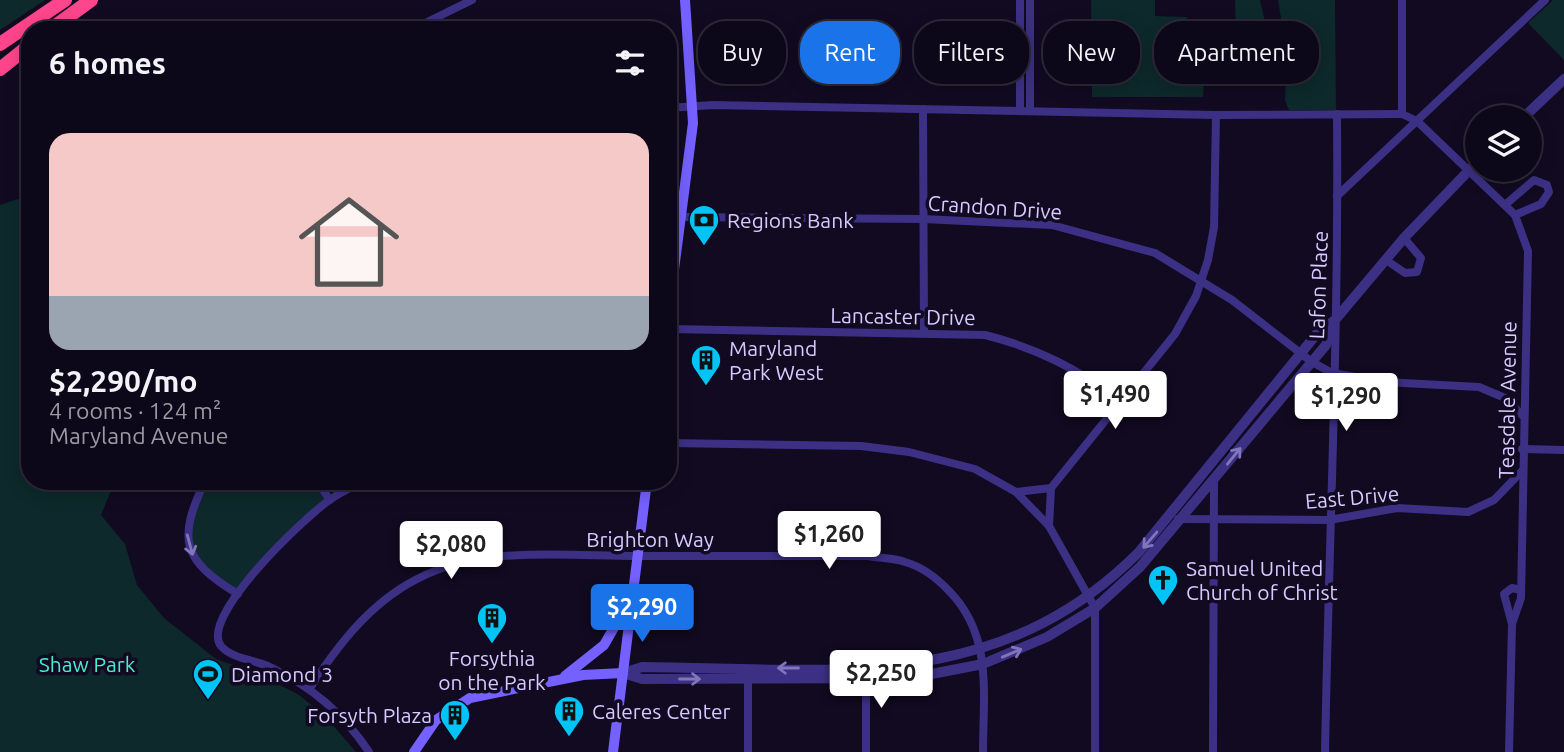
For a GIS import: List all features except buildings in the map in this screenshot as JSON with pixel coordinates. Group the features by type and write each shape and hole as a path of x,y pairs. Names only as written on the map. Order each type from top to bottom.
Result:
{"highway":[{"path":"34,21 65,0"},
{"path":"62,21 90,0"},
{"path":"2,42 21,29"},
{"path":"0,62 21,50"},
{"path":"0,69 21,52"}],"main road":[{"path":"677,247 693,101 685,0"},
{"path":"612,752 646,490"},
{"path":"558,681 595,654 610,638 633,590"},
{"path":"414,752 436,720 458,703 482,695 583,675 623,673"}],"street":[{"path":"429,21 472,0"},
{"path":"1020,0 1025,15 1030,111"},
{"path":"1020,110 1025,15 1030,0"},
{"path":"677,105 693,101 1216,115 1402,114 1402,0"},
{"path":"1338,196 1545,0"},
{"path":"1537,105 1564,79"},
{"path":"923,109 923,332"},
{"name":"Lafon Place","path":"1325,752 1338,196 1337,114"},
{"name":"Teasdale Avenue","path":"1402,114 1417,121 1465,169"},
{"path":"1049,526 1051,488 1175,334 1202,281 1214,228 1216,115"},
{"path":"623,673 642,667 866,668 934,662 981,650 1036,629 1089,596 1124,568 1168,519 1318,331 1335,320 1404,238 1465,173"},
{"path":"1506,204 1534,180 1547,185 1546,198 1515,215"},
{"name":"Teasdale Avenue","path":"1480,182 1515,215 1528,251 1521,590 1519,606 1512,624"},
{"name":"Crandon Drive","path":"681,216 923,219 1052,225 1155,253 1202,281 1311,362 1332,373 1384,382 1479,387 1505,398 1523,416"},
{"path":"1386,260 1405,273 1417,272 1421,258 1404,238"},
{"path":"623,673 642,679 866,680 928,676 984,664 1046,637 1095,608 1140,567 1183,519 1326,345 1335,320"},
{"name":"Lancaster Drive","path":"677,329 985,335 1018,343 1067,364 1120,401"},
{"path":"677,443 861,446 909,452 975,470 1016,492 1049,526 1095,608 1095,752"},
{"path":"1522,449 1564,450"},
{"name":"East Drive","path":"1168,519 1329,520 1397,508 1468,512 1494,500 1523,470"},
{"path":"1213,752 1214,480"},
{"path":"1016,492 1051,488"},
{"path":"201,490 189,519 187,543 199,566 238,594"},
{"path":"323,490 330,500"},
{"path":"347,490 330,500 279,544 238,594 218,627 219,642 234,654 267,665 310,688 334,708 369,752"},
{"name":"Brighton Way","path":"310,688 338,645 369,612 416,579 468,561 526,556 867,556 905,562 936,577 959,601 975,627 984,664 983,752"},
{"name":"Teasdale Avenue","path":"1509,752 1512,624 1504,594 1513,588 1521,590"},
{"path":"748,668 748,752"},
{"path":"866,668 866,752"}],"green space":[{"path":"0,0 45,0 0,30"},
{"path":"1091,0 1155,0 1155,16 1187,17 1187,21 1154,21 1154,84 1204,84 1203,97 1092,97 1092,84 1140,84 1140,21 1091,21"},
{"path":"1235,0 1260,0 1265,21 1236,21"},
{"path":"1278,0 1335,0 1336,110 1289,110 1285,100 1286,84 1319,84 1319,21 1281,21"},
{"path":"1553,0 1564,0 1564,60 1528,23"},
{"name":"Shaw Park","path":"21,198 21,490 111,490 101,515 125,544 137,585 164,618 216,659 259,674 299,695 325,716 356,752 0,752 0,205"},
{"path":"201,490 323,490 330,500 303,521 238,594 194,559 189,519"}],"place":[{"name":"Regions Bank","path":"704,247"},
{"name":"Maryland Park West","path":"706,387"},
{"name":"Samuel United Church of Christ","path":"1163,607"},
{"name":"Forsythia on the Park","path":"492,645"},
{"name":"Diamond 3","path":"208,701"},
{"name":"Caleres Center","path":"569,738"},
{"name":"Forsyth Plaza","path":"455,742"}]}
